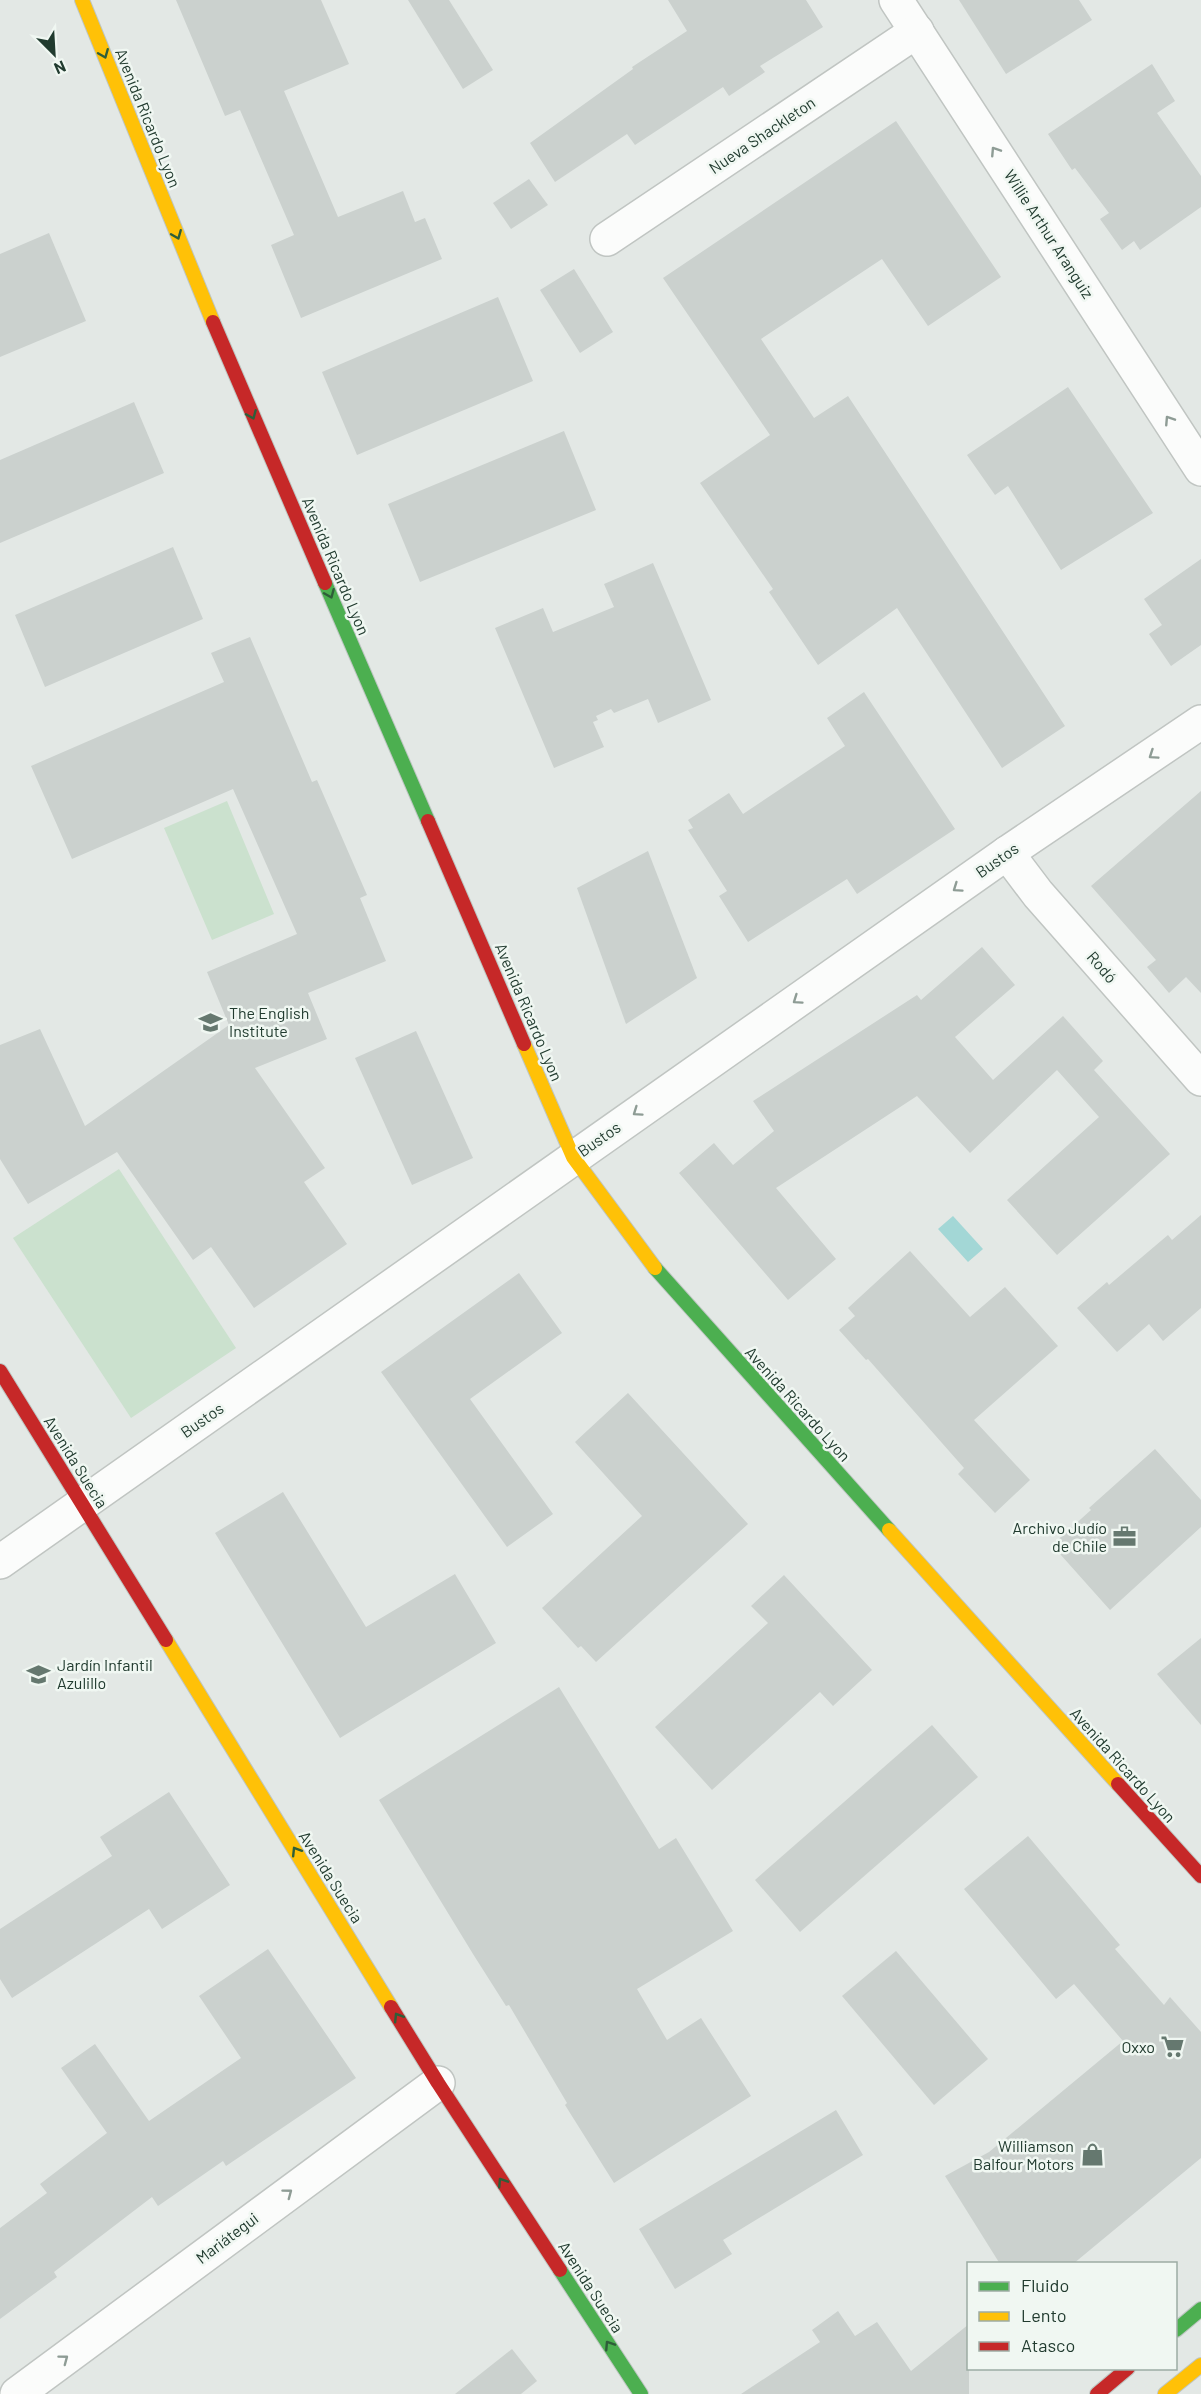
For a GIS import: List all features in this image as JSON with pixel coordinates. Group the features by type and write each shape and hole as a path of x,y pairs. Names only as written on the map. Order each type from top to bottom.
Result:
{"street":[{"name":"Avenida Ricardo Lyon","path":"82,0 216,332 573,1157 663,1279 1201,1876"},
{"name":"Willie Arthur Aranguiz","path":"896,0 1201,469"},
{"name":"Nueva Shackleton","path":"607,239 917,31"},
{"name":"Bustos","path":"0,1562 1007,853 1201,722"},
{"name":"Rodó","path":"1007,853 1038,894 1201,1079"},
{"name":"Avenida Suecia","path":"0,1371 438,2083 641,2394"},
{"name":"Mariátegui","path":"17,2394 438,2083"},
{"path":"1177,2329 1201,2309"},
{"path":"1165,2394 1201,2365"},
{"path":"1097,2394 1126,2370"}],"green space":[{"path":"227,801 274,914 212,940 164,828"},
{"path":"119,1169 236,1348 131,1418 13,1238"}],"water":[{"path":"953,1216 983,1249 968,1262 938,1229"}],"building":[{"path":"176,0 321,0 349,64 284,91 338,217 403,191 415,222 425,218 442,259 301,318 271,245 294,235 240,110 225,116"},
{"path":"408,0 449,0 493,70 463,89"},
{"path":"668,0 806,0 823,27 760,66 765,72 729,96 723,87 635,145 627,134 555,182 530,143 633,69 632,67 687,31"},
{"path":"959,0 1079,0 1092,20 1006,74"},
{"path":"1152,64 1175,101 1157,113 1201,176 1201,207 1140,250 1134,241 1122,250 1100,219 1109,213 1075,168 1072,170 1048,134"},
{"path":"896,121 1001,277 928,326 882,259 761,339 814,418 848,396 1065,726 1002,768 897,608 818,665 769,592 773,589 700,483 770,435 663,278"},
{"path":"529,179 548,205 511,229 493,203"},
{"path":"49,233 86,321 0,357 0,254"},
{"path":"574,269 613,332 580,353 540,290"},
{"path":"498,297 533,381 357,455 322,372"},
{"path":"1068,387 1153,513 1061,570 1008,486 995,495 967,455"},
{"path":"134,402 164,473 0,543 0,460"},
{"path":"564,431 596,510 420,582 388,504"},
{"path":"173,547 203,619 45,687 15,615"},
{"path":"1201,559 1201,645 1171,666 1149,634 1162,625 1144,599"},
{"path":"653,563 711,700 658,723 648,699 614,713 611,709 596,716 598,720 593,722 604,747 554,768 495,628 543,608 553,632 614,607 604,584"},
{"path":"250,637 312,782 317,780 367,895 360,898 386,961 308,993 327,1039 255,1068 325,1168 304,1182 347,1244 254,1308 211,1247 193,1260 117,1152 28,1204 0,1159 0,1045 40,1029 85,1126 229,1025 207,972 297,934 233,789 72,859 31,766 224,682 211,653"},
{"path":"864,692 955,829 857,894 847,879 748,942 719,896 727,891 688,830 693,828 688,820 729,793 743,814 845,746 827,718"},
{"path":"1201,791 1201,993 1186,977 1169,993 1147,967 1156,960 1091,886"},
{"path":"648,851 697,978 626,1024 577,888"},
{"path":"982,947 1015,985 955,1037 993,1080 1063,1016 1103,1061 1094,1070 1170,1154 1057,1255 1007,1200 1099,1117 1057,1070 970,1153 917,1096 776,1188 836,1259 788,1300 679,1173 714,1143 733,1165 774,1131 753,1101 917,995 921,1000"},
{"path":"416,1031 473,1158 412,1185 355,1058"},
{"path":"1201,1215 1201,1308 1163,1341 1149,1324 1117,1352 1077,1308 1107,1282 1109,1285 1168,1235 1172,1240"},
{"path":"910,1251 970,1317 1005,1287 1058,1346 974,1420 1030,1480 995,1513 958,1474 964,1468 868,1359 866,1360 839,1330 855,1316 848,1308"},
{"path":"519,1273 562,1333 470,1399 553,1514 507,1547 381,1372"},
{"path":"628,1393 748,1524 596,1662 581,1646 578,1648 542,1608 642,1516 575,1442"},
{"name":"Archivo Judío de Chile","path":"1155,1449 1201,1500 1201,1527 1110,1610 1052,1545 1091,1510 1089,1508"},
{"path":"283,1492 366,1627 455,1574 496,1643 340,1738 215,1533"},
{"path":"784,1575 872,1670 833,1706 820,1692 712,1790 655,1727 768,1623 751,1606"},
{"path":"1201,1638 1201,1725 1157,1674"},
{"path":"559,1687 659,1849 676,1838 733,1931 637,1989 667,2040 701,2018 751,2096 614,2183 565,2105 567,2103 509,2005 506,2006 473,1954 379,1800"},
{"path":"932,1725 978,1777 800,1932 755,1880"},
{"path":"169,1792 230,1885 162,1929 149,1909 12,1998 0,1979 0,1929 112,1856 100,1837"},
{"path":"1028,1836 1120,1945 1115,1949 1164,2005 1170,1997 1201,2032 1201,2158 1075,2262 999,2262 945,2176 989,2152 1123,2041 1074,1984 1056,1999 964,1889"},
{"path":"268,1949 356,2078 226,2166 223,2161 158,2206 152,2197 54,2272 57,2277 0,2319 0,2228 47,2193 40,2184 107,2133 61,2068 95,2044 149,2121 241,2058 199,1996"},
{"path":"896,1951 988,2059 934,2105 842,1996"},
{"path":"836,2110 863,2155 723,2240 732,2254 675,2289 639,2229"},
{"path":"838,2311 855,2336 877,2322 911,2371 967,2326 969,2394 741,2394 820,2342 812,2330"},
{"path":"512,2349 537,2381 521,2394 455,2394"}],"traffic: fast":[{"path":"325,583 428,821"},
{"path":"655,1268 889,1530"},
{"path":"560,2270 641,2394"},
{"path":"1177,2329 1201,2309"}],"traffic: slow":[{"path":"82,0 213,322"},
{"path":"524,1044 573,1157 655,1268"},
{"path":"889,1530 1118,1784"},
{"path":"166,1640 391,2007"},
{"path":"1165,2394 1201,2365"}],"traffic: jam":[{"path":"213,322 325,583"},
{"path":"428,821 524,1044"},
{"path":"0,1371 166,1640"},
{"path":"1118,1784 1201,1876"},
{"path":"391,2007 560,2270"},
{"path":"1097,2394 1126,2370"}],"place":[{"name":"The English Institute","path":"211,1022"},
{"name":"Archivo Judío de Chile","path":"1125,1537"},
{"name":"Jardín Infantil Azulillo","path":"39,1674"},
{"name":"Oxxo","path":"1173,2047"},
{"name":"Williamson Balfour Motors","path":"1092,2155"}]}
